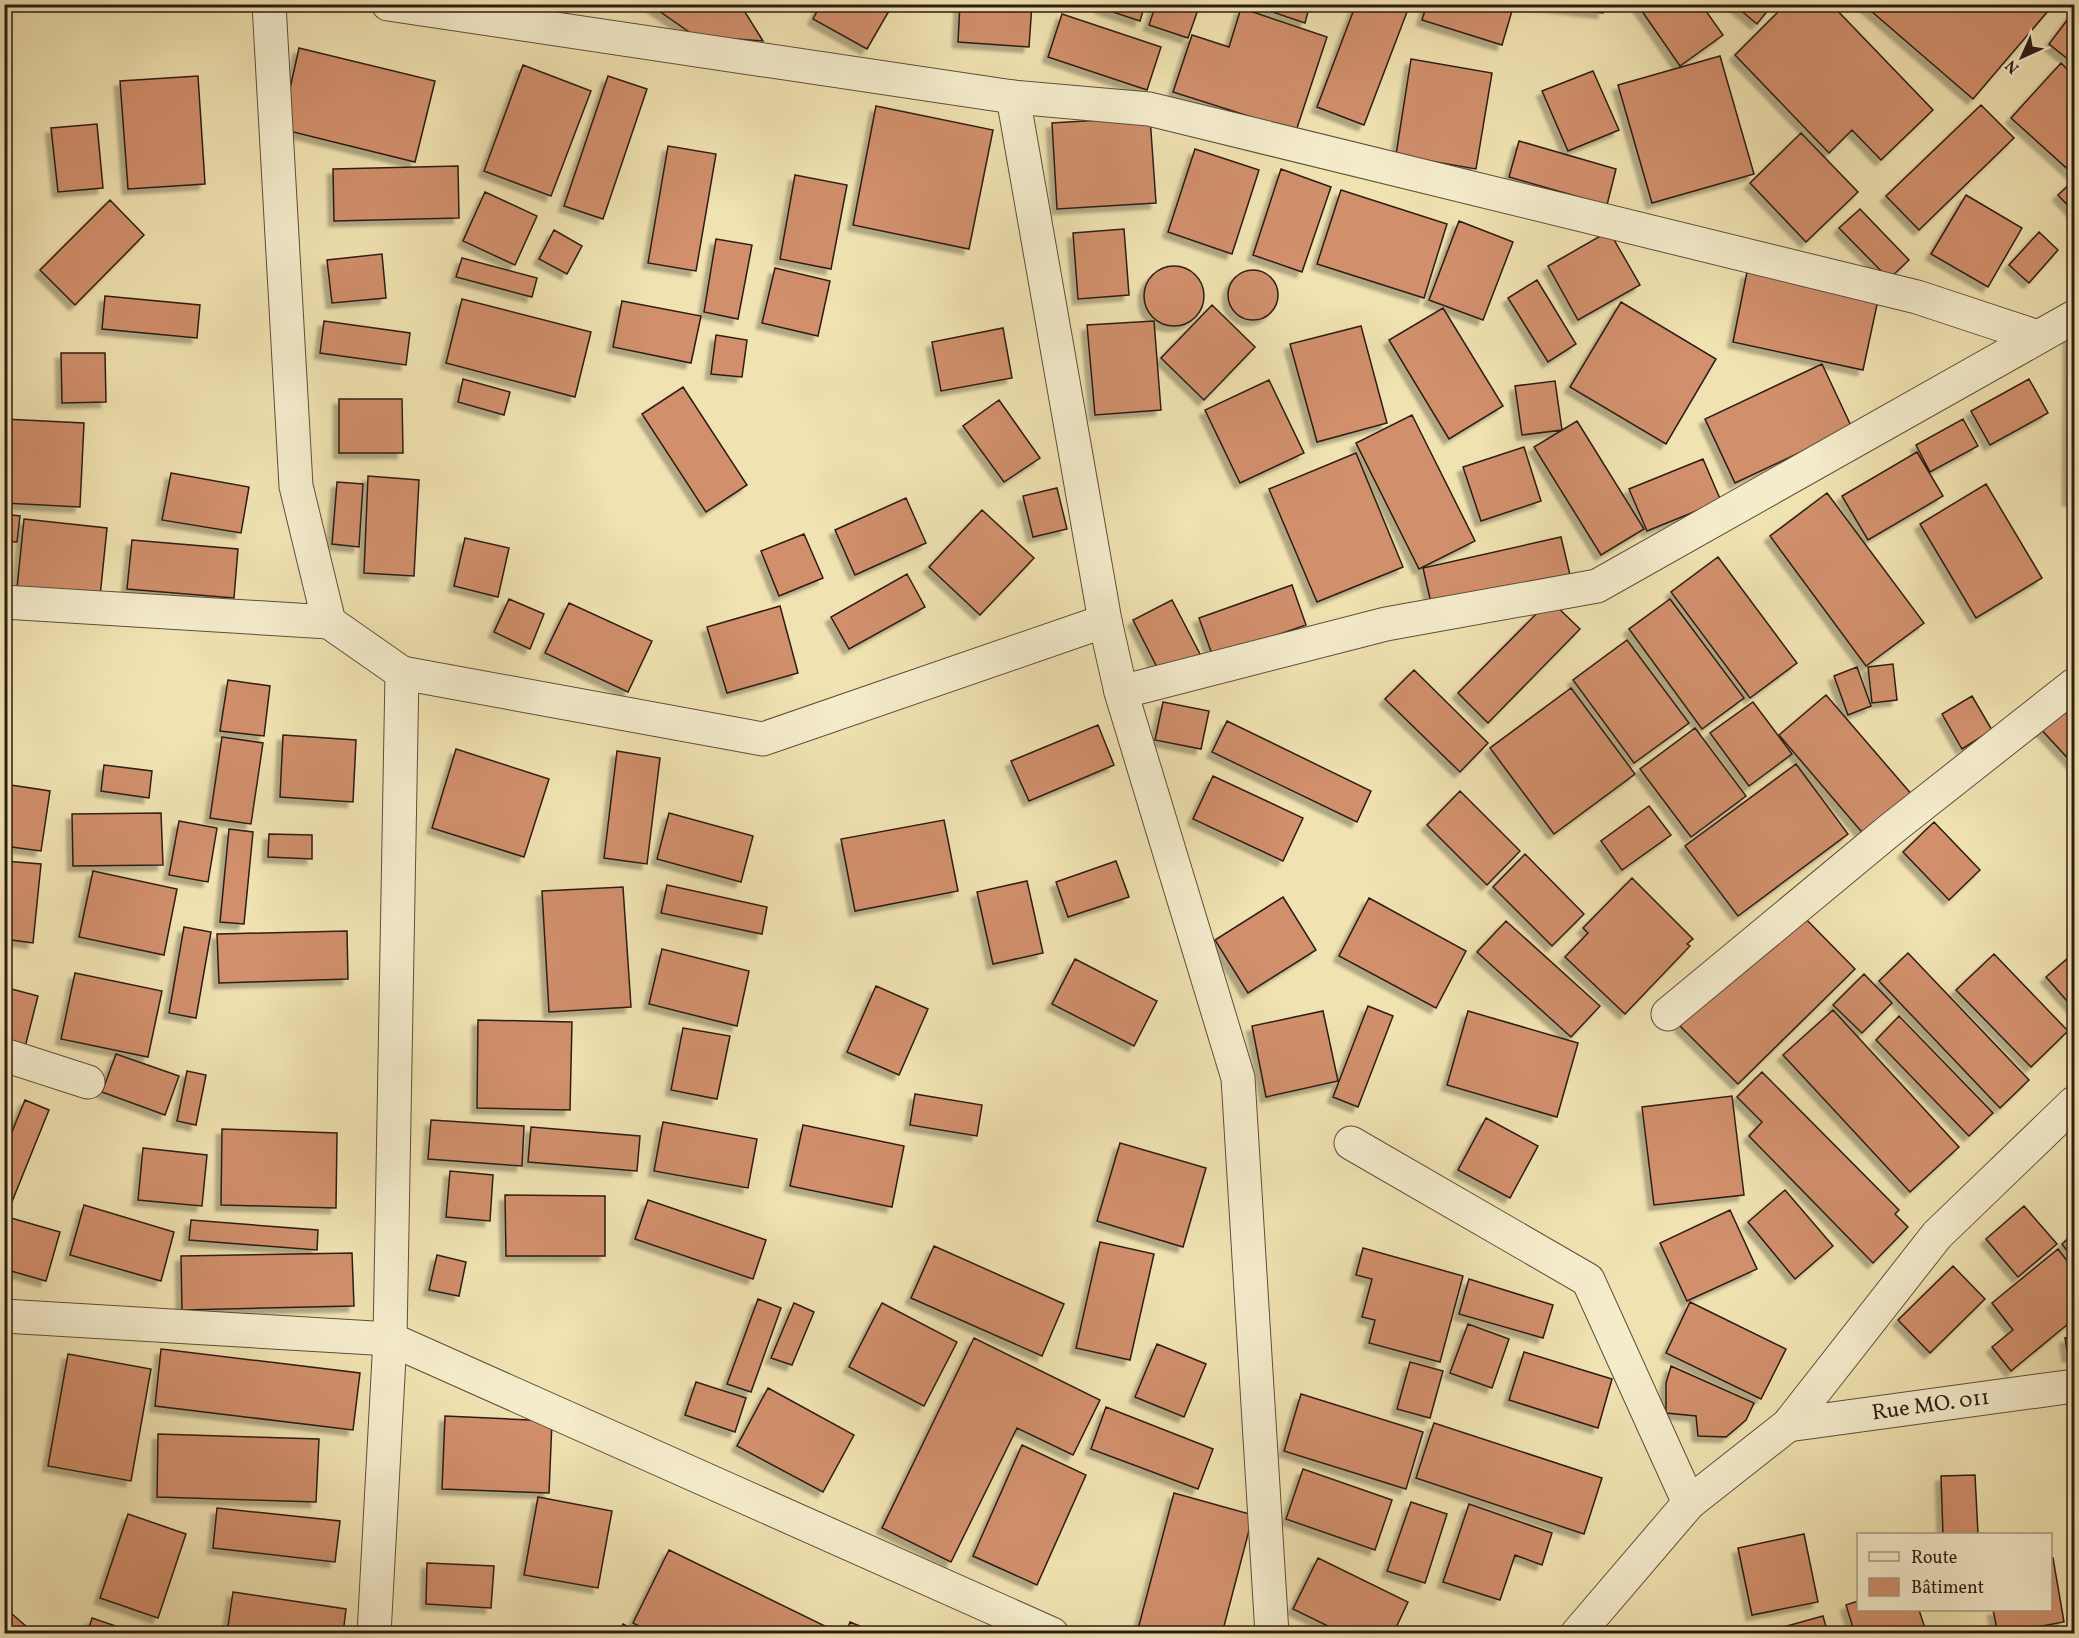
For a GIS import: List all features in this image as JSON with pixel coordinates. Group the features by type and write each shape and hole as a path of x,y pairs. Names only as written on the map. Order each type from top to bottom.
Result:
{"street":[{"path":"269,4 296,486 329,622"},
{"path":"388,4 1013,97 1149,109 1917,297 2038,337"},
{"path":"1013,97 1105,621 1121,692 1238,1078 1272,1634"},
{"path":"1121,692 1386,624 1597,586 2074,316"},
{"path":"4,602 329,622 402,673 763,740 1105,621"},
{"path":"374,1634 390,1339 402,673"},
{"path":"1668,1014 1890,830 2074,685"},
{"path":"4,1055 88,1082"},
{"path":"1576,1634 1689,1503 1788,1425 1937,1235 2074,1103"},
{"path":"1351,1143 1588,1280 1689,1503"},
{"path":"4,1316 390,1339 1052,1634"},
{"name":"Rue MO. 011","path":"1788,1425 2074,1386"}],"building":[{"path":"649,4 740,4 763,41 695,36"},
{"path":"821,4 893,4 867,49 813,19"},
{"path":"960,4 1032,4 1029,47 958,42"},
{"path":"1102,4 1145,4 1140,21 1101,8"},
{"path":"1156,4 1200,4 1188,38 1149,25"},
{"path":"1249,4 1310,4 1305,23"},
{"path":"1356,4 1410,4 1364,125 1317,107"},
{"path":"1427,4 1514,4 1502,45 1422,20"},
{"path":"1531,4 1604,4 1603,13"},
{"path":"1637,4 1701,4 1723,35 1680,66"},
{"path":"1733,4 1773,4 1757,24"},
{"path":"1786,4 1831,4 1933,110 1881,160 1852,130 1829,153 1735,55"},
{"path":"1863,4 2054,4 1973,99"},
{"path":"1241,8 1327,37 1296,131 1173,92 1192,35 1229,47"},
{"path":"2074,11 2074,64 2049,44"},
{"path":"1062,14 1161,47 1147,90 1048,57"},
{"path":"299,48 435,81 415,162 281,129"},
{"path":"1720,56 1754,174 1652,203 1618,85"},
{"path":"1411,59 1492,73 1476,169 1396,155"},
{"path":"2061,63 2074,76 2073,174 2011,118"},
{"path":"523,65 591,91 551,196 484,171"},
{"path":"1593,71 1619,130 1568,151 1542,91"},
{"path":"198,76 205,184 128,189 120,81"},
{"path":"608,76 647,89 603,219 564,206"},
{"path":"1981,105 2014,138 1919,230 1886,196"},
{"path":"876,106 993,130 969,249 853,225"},
{"path":"1150,117 1156,203 1057,209 1052,123"},
{"path":"97,124 103,188 58,192 51,128"},
{"path":"1801,133 1858,192 1806,242 1750,183"},
{"path":"1519,141 1616,169 1607,205 1509,177"},
{"path":"668,146 716,154 696,271 648,263"},
{"path":"1195,149 1259,170 1232,254 1168,232"},
{"path":"458,166 459,218 334,221 333,169"},
{"path":"1281,169 1331,187 1302,272 1253,255"},
{"path":"795,175 847,185 831,269 780,259"},
{"path":"2074,180 2074,212 2058,195"},
{"path":"1341,190 1447,224 1424,298 1317,264"},
{"path":"485,192 537,216 515,265 463,241"},
{"path":"1966,195 2022,228 1988,287 1931,254"},
{"path":"110,200 144,235 75,305 40,270"},
{"path":"1860,209 1909,260 1889,279 1839,228"},
{"path":"1459,221 1513,242 1483,320 1429,300"},
{"path":"1124,229 1129,295 1078,299 1073,233"},
{"path":"554,230 582,246 567,274 539,259"},
{"path":"1609,231 1640,285 1578,320 1548,266"},
{"path":"2039,232 2058,250 2029,283 2009,265"},
{"path":"716,239 752,245 738,319 704,312"},
{"path":"382,254 386,298 332,303 327,260"},
{"path":"462,258 537,278 532,297 456,277"},
{"path":"1174,266 1195,275 1204,296 1195,317 1174,326 1153,317 1144,296 1153,275"},
{"path":"775,268 830,281 818,336 762,323"},
{"path":"1248,270 1258,270 1271,277 1278,290 1278,300 1271,313 1258,320 1248,320 1239,316 1232,309 1228,300 1228,290 1232,281 1239,274"},
{"path":"1747,272 1878,300 1863,370 1733,342"},
{"path":"1537,280 1576,344 1548,362 1508,298"},
{"path":"105,296 200,305 197,338 102,329"},
{"path":"462,299 591,332 575,397 446,363"},
{"path":"622,301 701,316 691,363 613,347"},
{"path":"1621,302 1716,359 1666,444 1570,387"},
{"path":"1212,305 1255,347 1204,400 1161,358"},
{"path":"1443,308 1503,406 1449,439 1389,340"},
{"path":"324,321 410,333 406,365 320,353"},
{"path":"1154,321 1161,410 1095,415 1087,325"},
{"path":"1361,326 1387,423 1317,442 1290,344"},
{"path":"1003,328 1012,378 941,391 932,342"},
{"path":"2069,332 2074,332 2074,501 2068,500"},
{"path":"716,335 747,340 742,377 711,374"},
{"path":"61,353 105,353 106,402 62,403"},
{"path":"1822,364 1852,428 1735,483 1705,419"},
{"path":"463,379 510,392 504,415 458,402"},
{"path":"2029,379 2048,413 1990,445 1971,411"},
{"path":"1269,380 1304,453 1240,483 1205,410"},
{"path":"1555,381 1562,430 1522,435 1515,386"},
{"path":"683,387 747,485 706,512 642,414"},
{"path":"339,399 402,399 403,453 339,453"},
{"path":"999,400 1040,458 1004,482 963,426"},
{"path":"1412,415 1475,541 1419,569 1356,443"},
{"path":"4,419 84,423 80,507 4,503"},
{"path":"1963,419 1978,446 1930,472 1916,445"},
{"path":"1577,421 1644,529 1601,555 1534,447"},
{"path":"1524,447 1541,501 1481,521 1463,467"},
{"path":"1917,452 1943,496 1868,540 1842,496"},
{"path":"1356,453 1403,567 1317,602 1269,489"},
{"path":"1703,459 1721,501 1647,531 1629,489"},
{"path":"171,473 249,487 241,533 162,520"},
{"path":"368,476 419,480 414,576 364,573"},
{"path":"337,482 363,484 359,547 332,544"},
{"path":"1986,484 2042,578 1976,618 1920,524"},
{"path":"1057,488 1067,529 1033,537 1023,496"},
{"path":"1827,493 1924,623 1866,666 1770,536"},
{"path":"906,498 926,543 855,575 835,530"},
{"path":"982,510 1034,558 980,615 929,567"},
{"path":"4,514 20,516 17,542 4,541"},
{"path":"24,519 107,528 100,597 17,588"},
{"path":"804,534 823,578 779,596 761,551"},
{"path":"1561,537 1570,575 1432,607 1423,568"},
{"path":"465,538 509,548 498,597 454,586"},
{"path":"132,540 238,549 234,598 127,589"},
{"path":"1718,557 1797,663 1750,698 1671,592"},
{"path":"907,574 925,607 849,649 831,617"},
{"path":"1292,585 1306,625 1213,657 1199,618"},
{"path":"509,599 544,614 530,649 494,632"},
{"path":"1670,599 1744,698 1702,729 1629,629"},
{"path":"1172,600 1200,654 1161,675 1133,620"},
{"path":"1550,600 1580,629 1488,723 1458,693"},
{"path":"569,603 652,641 628,692 545,653"},
{"path":"780,606 798,673 727,693 707,627"},
{"path":"1627,640 1689,723 1634,763 1573,680"},
{"path":"1893,664 1897,700 1872,703 1868,667"},
{"path":"1857,667 1871,706 1848,715 1834,676"},
{"path":"1414,670 1488,743 1460,772 1385,699"},
{"path":"228,680 270,686 264,736 220,731"},
{"path":"1571,688 1635,774 1554,834 1490,748"},
{"path":"1826,695 1913,796 1866,837 1779,735"},
{"path":"1972,696 1992,730 1962,749 1942,714"},
{"path":"2074,696 2074,765 2037,725"},
{"path":"1163,702 1209,711 1201,749 1155,740"},
{"path":"1753,702 1792,754 1749,786 1710,733"},
{"path":"1227,721 1371,791 1357,822 1212,752"},
{"path":"1098,725 1114,765 1029,801 1011,761"},
{"path":"1695,728 1746,796 1691,837 1640,769"},
{"path":"283,735 356,740 353,802 280,797"},
{"path":"222,737 263,743 251,824 210,818"},
{"path":"456,749 549,779 524,857 432,828"},
{"path":"617,751 660,758 647,864 604,858"},
{"path":"1796,764 1848,834 1738,916 1685,846"},
{"path":"104,765 152,771 149,798 101,791"},
{"path":"1213,776 1303,818 1283,861 1193,819"},
{"path":"4,784 50,791 41,851 4,846"},
{"path":"1460,791 1520,851 1487,885 1427,825"},
{"path":"1649,806 1671,835 1622,870 1601,841"},
{"path":"161,813 163,865 73,866 72,814"},
{"path":"669,813 753,836 741,882 657,859"},
{"path":"944,820 958,891 855,911 841,839"},
{"path":"179,821 217,828 208,882 169,875"},
{"path":"1934,822 1980,870 1949,900 1903,852"},
{"path":"229,829 253,832 244,924 220,922"},
{"path":"269,834 312,835 312,859 268,857"},
{"path":"1525,854 1584,914 1552,946 1493,887"},
{"path":"4,861 41,864 33,943 4,939"},
{"path":"1116,861 1129,897 1068,917 1056,882"},
{"path":"93,871 177,889 164,955 79,937"},
{"path":"1632,878 1693,939 1687,944 1690,946 1625,1014 1565,957 1588,933 1583,928"},
{"path":"1027,881 1043,953 993,964 977,892"},
{"path":"667,885 767,907 762,934 661,913"},
{"path":"623,887 631,1007 549,1012 542,891"},
{"path":"1283,897 1316,950 1248,993 1215,940"},
{"path":"1369,898 1466,951 1436,1008 1339,956"},
{"path":"1797,910 1855,969 1738,1084 1680,1026"},
{"path":"1506,921 1600,1006 1571,1037 1477,952"},
{"path":"184,927 211,932 196,1018 169,1013"},
{"path":"347,931 348,979 219,983 217,934"},
{"path":"662,949 749,971 737,1026 649,1004"},
{"path":"1908,953 2029,1080 2000,1108 1879,981"},
{"path":"2074,953 2074,1009 2046,977"},
{"path":"1994,954 2068,1031 2031,1067 1956,990"},
{"path":"1075,959 1157,1001 1134,1046 1052,1004"},
{"path":"75,973 162,991 148,1057 61,1039"},
{"path":"1864,974 1892,1003 1862,1033 1833,1005"},
{"path":"876,986 928,1009 899,1075 847,1052"},
{"path":"4,987 38,996 24,1051 4,1046"},
{"path":"1368,1006 1393,1016 1358,1107 1333,1097"},
{"path":"1833,1010 1959,1147 1910,1192 1783,1055"},
{"path":"1323,1011 1338,1081 1266,1097 1252,1026"},
{"path":"1468,1011 1578,1043 1557,1117 1447,1085"},
{"path":"1899,1016 1993,1113 1969,1136 1876,1040"},
{"path":"478,1020 572,1022 570,1110 477,1108"},
{"path":"683,1028 730,1036 717,1099 671,1090"},
{"path":"116,1054 179,1076 165,1115 102,1092"},
{"path":"187,1071 206,1075 196,1125 177,1121"},
{"path":"1762,1072 1899,1210 1895,1214 1908,1227 1873,1263 1749,1136 1762,1122 1737,1097"},
{"path":"915,1094 982,1105 977,1136 910,1125"},
{"path":"1732,1096 1744,1195 1654,1205 1642,1107"},
{"path":"25,1100 49,1110 11,1204 4,1202 4,1151"},
{"path":"1486,1118 1538,1146 1510,1198 1458,1170"},
{"path":"431,1120 524,1126 522,1166 428,1159"},
{"path":"663,1122 757,1139 748,1188 654,1171"},
{"path":"803,1125 904,1146 892,1207 790,1186"},
{"path":"531,1127 640,1136 637,1171 528,1162"},
{"path":"222,1129 337,1133 336,1208 221,1205"},
{"path":"1120,1143 1206,1168 1183,1247 1097,1221"},
{"path":"143,1148 207,1155 202,1206 138,1200"},
{"path":"450,1171 493,1175 490,1221 446,1217"},
{"path":"1785,1190 1833,1246 1795,1279 1748,1222"},
{"path":"505,1195 605,1196 605,1256 506,1256"},
{"path":"648,1200 766,1240 753,1279 635,1239"},
{"path":"84,1205 174,1232 161,1281 70,1255"},
{"path":"2024,1206 2057,1244 2018,1277 1986,1239"},
{"path":"1730,1210 1757,1269 1687,1301 1660,1243"},
{"path":"4,1216 60,1232 46,1281 4,1269"},
{"path":"191,1220 318,1230 317,1250 189,1240"},
{"path":"2074,1233 2074,1260 2062,1244"},
{"path":"1100,1242 1154,1254 1130,1360 1076,1348"},
{"path":"934,1246 1064,1304 1042,1356 911,1298"},
{"path":"1363,1248 1463,1276 1440,1362 1369,1343 1375,1320 1362,1317 1372,1279 1356,1275"},
{"path":"2058,1249 2074,1270 2074,1319 2011,1371 1992,1347 2013,1330 1992,1303"},
{"path":"352,1253 354,1306 182,1310 181,1256"},
{"path":"437,1255 466,1262 459,1296 429,1290"},
{"path":"1953,1266 1985,1299 1930,1353 1898,1320"},
{"path":"1469,1279 1553,1305 1543,1338 1459,1314"},
{"path":"758,1299 781,1308 751,1392 727,1384"},
{"path":"1690,1302 1786,1349 1761,1399 1666,1353"},
{"path":"794,1303 814,1312 792,1365 771,1358"},
{"path":"882,1303 957,1342 924,1406 849,1367"},
{"path":"1468,1324 1509,1339 1492,1388 1450,1373"},
{"path":"2074,1337 2074,1356 2068,1357 2065,1338"},
{"path":"974,1338 1100,1400 1073,1455 1017,1428 951,1562 882,1528"},
{"path":"1157,1344 1206,1364 1184,1417 1135,1397"},
{"path":"161,1349 360,1373 353,1430 155,1406"},
{"path":"1524,1352 1612,1379 1598,1428 1509,1400"},
{"path":"68,1354 151,1369 131,1481 48,1466"},
{"path":"1410,1362 1443,1371 1430,1418 1397,1409"},
{"path":"1671,1366 1754,1403 1746,1420 1726,1437 1698,1436 1696,1416 1666,1413 1666,1383"},
{"path":"696,1382 746,1398 735,1432 685,1415"},
{"path":"768,1388 854,1435 823,1492 737,1446"},
{"path":"1301,1394 1423,1432 1406,1489 1284,1451"},
{"path":"1106,1407 1213,1449 1198,1489 1091,1449"},
{"path":"445,1416 552,1421 549,1493 442,1489"},
{"path":"1434,1423 1602,1478 1584,1534 1416,1478"},
{"path":"158,1434 319,1439 316,1502 157,1497"},
{"path":"1022,1445 1086,1475 1037,1585 973,1556"},
{"path":"1303,1469 1392,1500 1375,1550 1286,1519"},
{"path":"1975,1475 1978,1533 1943,1533 1941,1476"},
{"path":"1174,1493 1253,1515 1222,1634 1156,1634 1138,1629"},
{"path":"538,1497 612,1511 598,1588 524,1575"},
{"path":"1411,1502 1447,1514 1425,1583 1387,1571"},
{"path":"1469,1504 1552,1533 1542,1565 1515,1555 1500,1600 1443,1582"},
{"path":"217,1508 340,1521 335,1562 213,1548"},
{"path":"128,1514 186,1534 158,1618 100,1598"},
{"path":"1804,1534 1818,1602 1752,1615 1738,1548"},
{"path":"669,1550 825,1626 821,1634 654,1634 633,1623"},
{"path":"1318,1558 1408,1602 1393,1634 1344,1634 1293,1609"},
{"path":"2053,1558 2064,1622 1998,1634 1993,1611 2052,1611"},
{"path":"427,1563 494,1566 491,1608 426,1604"},
{"path":"233,1592 346,1609 343,1634 227,1633"},
{"path":"1857,1601 1857,1611 1919,1611 1927,1634 1855,1634 1846,1605"},
{"path":"4,1607 27,1627 21,1634 4,1634"},
{"path":"1823,1616 1828,1634 1758,1634"},
{"path":"92,1618 139,1634 87,1634"},
{"path":"850,1622 879,1634 846,1634"},
{"path":"623,1624 640,1634 618,1634"}]}
